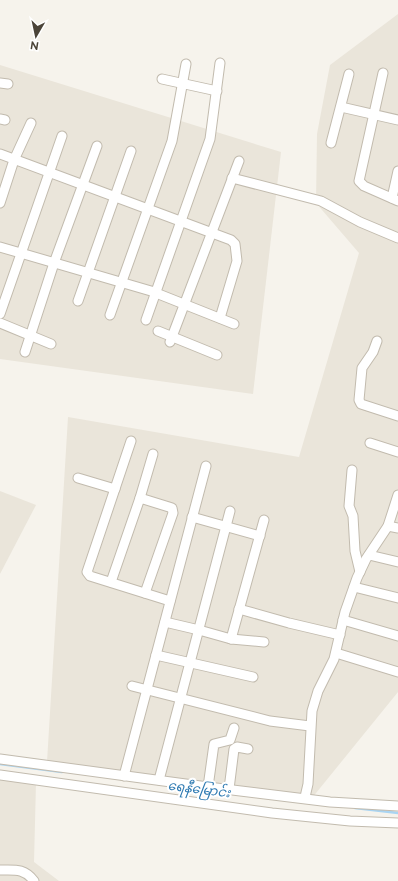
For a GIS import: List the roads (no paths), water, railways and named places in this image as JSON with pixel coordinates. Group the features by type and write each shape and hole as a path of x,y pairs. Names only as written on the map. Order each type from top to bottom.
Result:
{"street":[{"path":"146,320 210,139 220,63"},
{"path":"110,315 172,141 186,64"},
{"path":"383,73 360,181 364,186 395,199 398,170"},
{"path":"331,144 349,74"},
{"path":"162,79 217,91"},
{"path":"341,107 398,120"},
{"path":"0,203 2,191 14,160 31,123"},
{"path":"0,314 62,136"},
{"path":"25,352 54,263 97,146"},
{"path":"78,301 131,151"},
{"path":"0,154 82,186 231,240 236,244 237,261 220,318"},
{"path":"171,339 239,161"},
{"path":"232,178 321,201 360,222 398,238"},
{"path":"0,247 155,293 234,324"},
{"path":"0,323 51,344"},
{"path":"158,331 171,339 217,355"},
{"path":"376,341 373,352 362,368 358,400 361,404 398,416"},
{"path":"131,441 86,572 90,576 170,601"},
{"path":"370,443 398,452"},
{"path":"112,582 153,454"},
{"path":"124,776 206,466"},
{"path":"352,470 349,506 354,516 355,551 360,572"},
{"path":"78,478 115,488"},
{"path":"304,798 309,772 310,726 312,711 318,691 336,653 343,620 360,572 388,526 398,495"},
{"path":"140,498 169,507 173,510 145,593"},
{"path":"159,780 230,511"},
{"path":"192,517 260,536"},
{"path":"231,640 264,520"},
{"path":"388,526 398,528"},
{"path":"369,555 398,562"},
{"path":"354,587 398,598"},
{"path":"239,609 289,624 340,635"},
{"path":"343,620 398,636"},
{"path":"165,622 199,630 231,640 264,642"},
{"path":"336,653 398,672"},
{"path":"156,655 190,664 253,677"},
{"path":"132,686 182,697 270,720 310,726"},
{"path":"208,787 214,744 230,740 234,728"},
{"path":"229,789 234,749 237,747 248,749"},
{"path":"0,759 208,787 346,803 398,806"},
{"path":"0,775 272,813 350,821 398,823"},
{"path":"0,870 20,870 26,872 34,881"}],"waterway":[{"name":"ရေနီမြောင်း","path":"0,764 62,772"},
{"name":"ရေနီမြောင်း","path":"355,808 398,813"}]}
